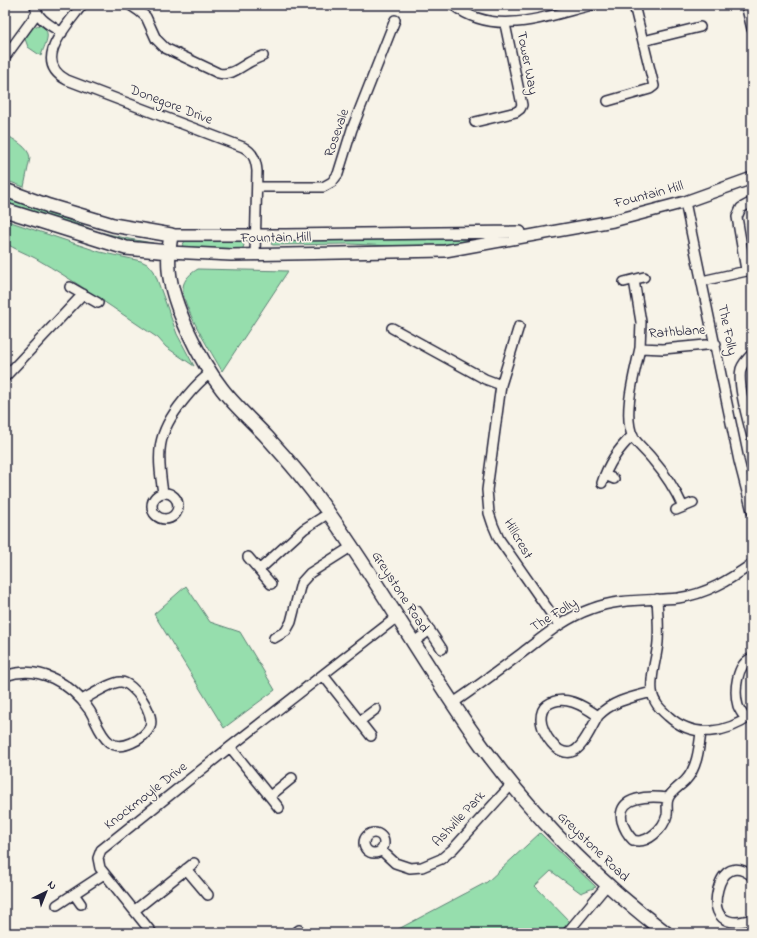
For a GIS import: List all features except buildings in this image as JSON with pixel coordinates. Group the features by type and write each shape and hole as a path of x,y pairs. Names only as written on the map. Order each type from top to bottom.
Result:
{"main road":[{"name":"Fountain Hill","path":"5,190 49,206 113,225 170,235"},
{"name":"Fountain Hill","path":"5,210 126,248 169,252"},
{"name":"Greystone Road","path":"170,235 169,270 174,295 189,334 221,388 288,460 329,513 453,703 482,745 512,784 560,840 607,885 666,933"}],"street":[{"name":"Donegore Drive","path":"82,5 54,46 51,58 53,67 60,76 67,80 245,148 252,154 257,171 255,255"},
{"path":"130,5 146,18 156,39 165,48 218,73 225,74 234,72 247,63 263,56"},
{"path":"452,5 474,17 505,24 533,20 587,6"},
{"path":"608,101 653,87 654,82 634,5"},
{"path":"746,5 752,29"},
{"path":"5,57 36,9 46,22 62,33"},
{"name":"Rosevale","path":"257,187 323,186 330,184 334,180 339,171 352,129 395,20"},
{"name":"Tower Way","path":"475,122 516,112 522,105 505,24"},
{"path":"643,41 700,27"},
{"name":"Fountain Hill","path":"169,252 255,255 445,251 613,221 686,202 752,178"},
{"name":"The Folly","path":"686,202 739,462 752,511"},
{"path":"702,281 749,270 737,217 741,208 752,202"},
{"name":"Fountain Hill","path":"170,235 552,232"},
{"name":"Rathblane","path":"644,277 629,281 640,322 640,348 629,418 633,435 673,485 680,508 693,503"},
{"path":"70,287 98,303"},
{"path":"5,377 83,294"},
{"name":"Hillcrest","path":"520,326 501,385 487,490 489,513 499,539 559,625"},
{"path":"392,328 485,380 501,385"},
{"name":"Rathblane","path":"640,348 663,349 716,344"},
{"path":"752,354 743,366 740,377 752,437"},
{"path":"163,493 159,456 164,432 172,415 186,397 205,377 211,373"},
{"path":"614,479 604,479 609,466 619,449 633,435"},
{"path":"259,570 304,529 329,513"},
{"path":"274,638 286,631 301,583 310,573 351,547"},
{"path":"248,557 271,584"},
{"name":"The Folly","path":"453,703 485,681 559,625 579,614 603,604 679,598 706,591 726,582 752,564"},
{"path":"657,599 658,643 651,679 652,692 658,706 670,718 682,726 701,732 731,727 749,717 738,705 737,689 742,667 746,661 752,658"},
{"path":"417,611 442,649"},
{"name":"Knockmoyle Drive","path":"152,933 135,910 104,874 98,862 98,857 101,850 397,617"},
{"path":"414,642 430,630"},
{"path":"5,676 20,672 33,672 46,675 59,681 82,700 106,739 115,746 128,744 140,736 149,728 151,724 147,707 135,691 124,683 117,682 82,700"},
{"path":"324,675 371,736"},
{"path":"598,716 576,703 559,700 544,708 541,720 546,735 555,746 563,752 574,752 598,716 610,706 652,692"},
{"path":"360,722 376,709"},
{"path":"668,798 636,799 629,801 624,806 621,814 629,836 633,840 638,841 646,839 659,829 666,816 668,798 686,780 692,771 698,754 701,732"},
{"path":"230,747 279,808"},
{"path":"270,796 292,778"},
{"name":"Ashville Park","path":"381,850 396,862 410,868 422,867 441,859 453,850 512,784"},
{"path":"135,910 194,863"},
{"path":"186,869 208,895"},
{"path":"752,876 740,869 727,872 721,880 716,903 718,914 726,920 738,922 752,919"},
{"path":"57,904 104,874"},
{"path":"567,933 607,885"},
{"path":"74,894 81,904"}],"green space":[{"path":"40,25 44,28 47,35 46,43 41,56 28,47 25,39 33,27"},
{"path":"5,134 24,147 29,154 30,158 24,187 5,180"},
{"path":"5,195 96,231 153,243 155,245 130,243 42,217 5,203"},
{"path":"5,220 100,252 141,261 149,265 154,271 177,334 194,366 166,347 158,338 82,287 51,267 5,243"},
{"path":"490,238 466,243 412,247 350,244 271,244 273,241"},
{"path":"185,241 240,241 244,245 241,250 183,248 182,246"},
{"path":"198,269 288,271 222,371 192,317 183,295 183,287 186,279 190,274"},
{"path":"186,586 210,622 240,632 275,690 224,728 154,614"},
{"path":"540,833 596,887 581,893 551,871 535,886 571,923 562,933 391,933 487,882"}]}
